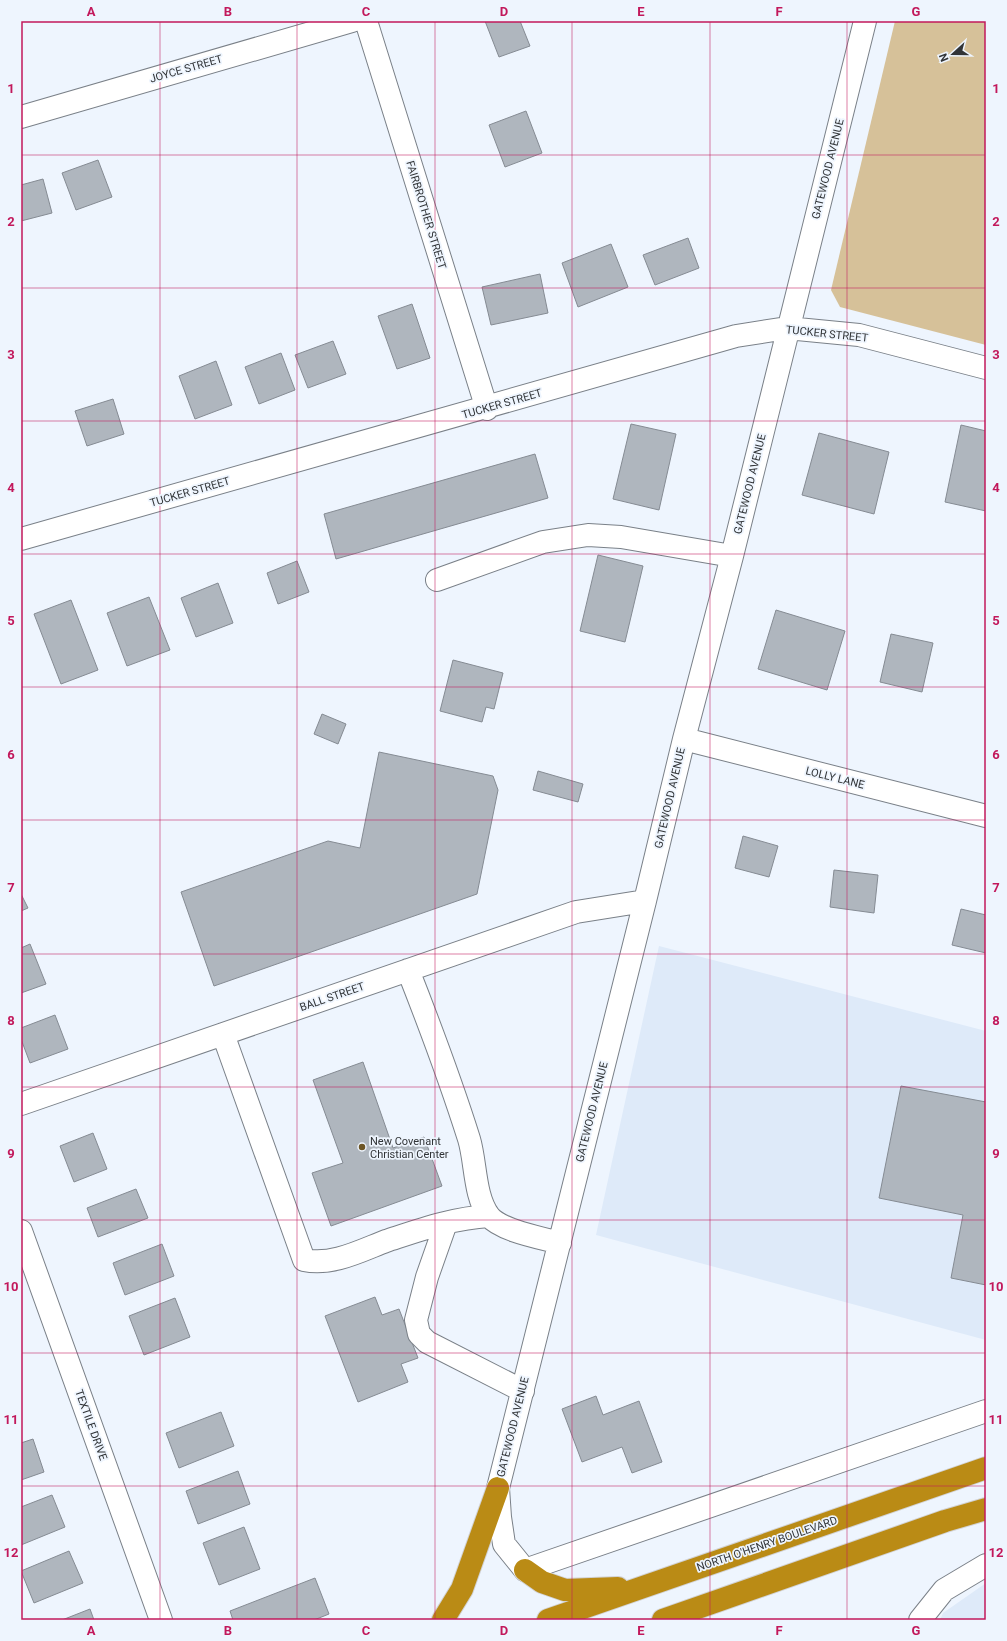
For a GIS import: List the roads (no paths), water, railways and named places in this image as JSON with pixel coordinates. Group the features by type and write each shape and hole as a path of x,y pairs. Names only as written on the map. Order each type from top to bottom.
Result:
{"highway":[{"name":"NORTH O'HENRY BOULEVARD","path":"548,1620 986,1468"},
{"path":"443,1620 462,1589 498,1488"},
{"path":"663,1620 945,1521 986,1509"},
{"path":"525,1570 542,1582 565,1590 639,1588"}],"street":[{"name":"JOYCE STREET","path":"21,116 352,21"},
{"name":"FAIRBROTHER STREET","path":"366,21 487,409"},
{"name":"GATEWOOD AVENUE","path":"525,1570 504,1544 498,1488 645,902 684,739 732,556 787,328 865,21"},
{"name":"TUCKER STREET","path":"21,540 487,409 736,336 787,328 859,335 986,368"},
{"path":"437,580 543,542 588,535 621,537 732,556"},
{"name":"LOLLY LANE","path":"684,739 986,816"},
{"name":"BALL STREET","path":"21,1104 576,912 645,902"},
{"path":"408,970 435,1040 470,1141 478,1190 489,1216 499,1223 518,1231 560,1242"},
{"path":"223,1034 304,1260 315,1262 339,1258 446,1222 467,1217 489,1216"},
{"path":"446,1222 427,1277 416,1320 419,1334 427,1342 523,1391"},
{"name":"TEXTILE DRIVE","path":"21,1231 161,1620"},
{"path":"525,1570 986,1411"},
{"path":"920,1620 944,1590 986,1565"}],"place":[{"name":"New Covenant Christian Center","path":"362,1147"}]}
